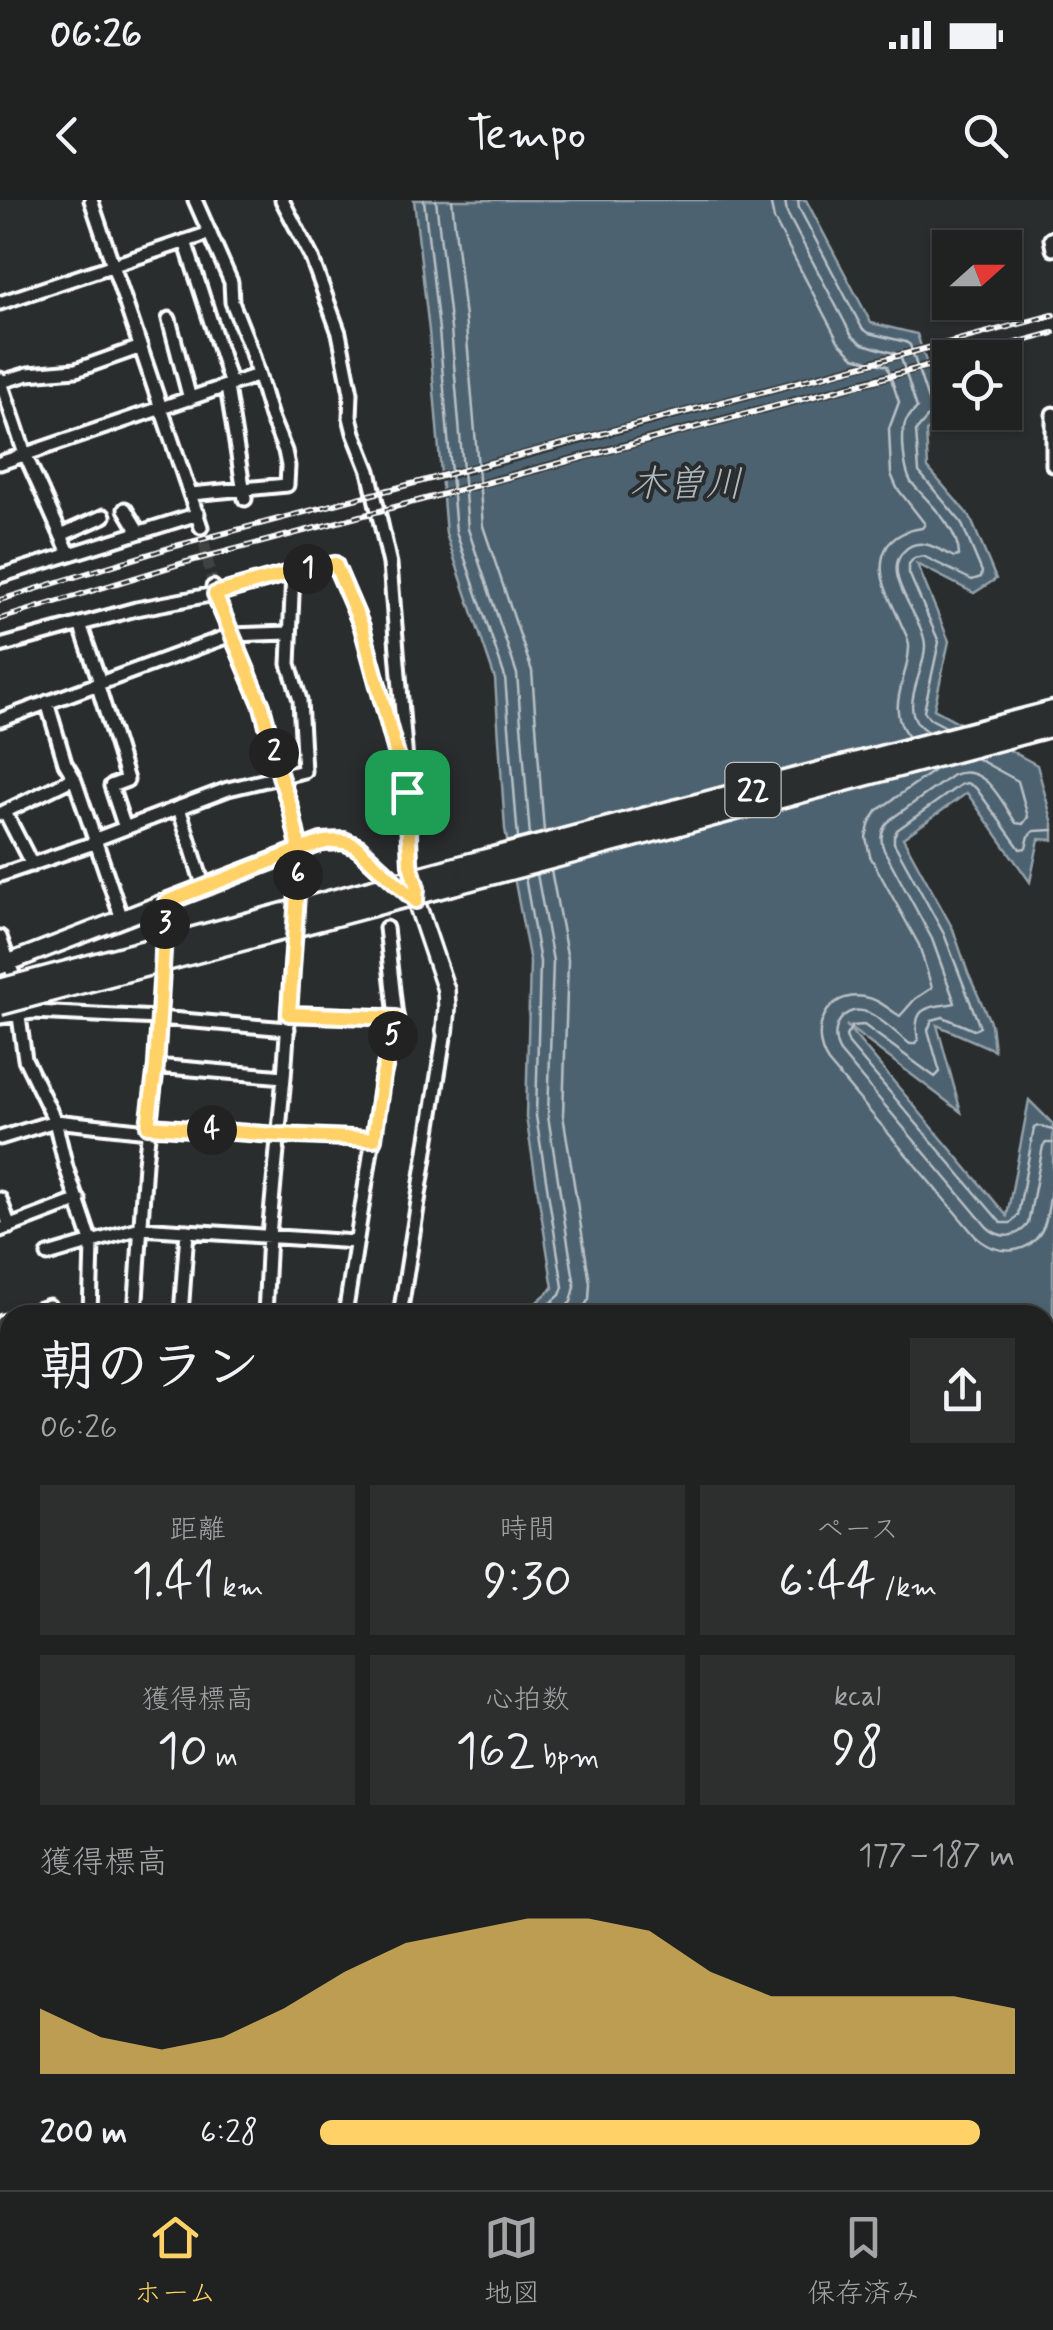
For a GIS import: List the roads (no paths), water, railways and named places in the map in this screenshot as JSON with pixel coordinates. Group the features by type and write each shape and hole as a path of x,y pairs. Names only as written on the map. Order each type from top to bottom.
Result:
{"highway":[{"name":"22","path":"0,988 1053,711"},
{"name":"22","path":"9,1009 1053,726"}],"main road":[{"path":"5,964 300,850 332,840 344,841 354,845 416,901 446,990 445,1031"}],"street":[{"path":"0,576 139,532 199,521 91,200"},
{"path":"191,494 244,494 287,486 288,466 232,302 231,282 196,200"},
{"path":"282,200 311,256 339,332 348,367 350,418 378,503 390,564 410,864 417,888 416,901"},
{"path":"0,303 210,233"},
{"path":"1053,238 1053,249"},
{"path":"185,241 229,386 244,494"},
{"path":"170,320 190,399"},
{"path":"69,553 26,454 0,381 76,370 141,347"},
{"path":"0,462 258,375"},
{"path":"1053,414 1053,465"},
{"path":"124,509 139,532"},
{"path":"61,535 104,516"},
{"path":"0,646 335,564 362,627 407,792"},
{"path":"0,875 228,789 304,772 300,700 289,664 293,572"},
{"path":"214,591 262,706 300,850 266,1305"},
{"path":"80,624 127,780 111,786 125,828"},
{"path":"0,720 231,635 290,632"},
{"path":"47,702 122,919"},
{"path":"32,865 3,813 74,778"},
{"path":"179,808 204,888"},
{"path":"136,1305 166,902"},
{"path":"347,1305 382,1080 396,1018 386,928"},
{"path":"0,937 9,1009 25,1059 55,1121 92,1244 90,1305"},
{"path":"0,1018 9,1009"},
{"path":"9,1009 288,1028"},
{"path":"289,1014 396,1018"},
{"path":"402,1305 445,1031"},
{"path":"156,1066 284,1077"},
{"path":"0,1138 55,1121 374,1139"},
{"path":"0,1199 5,1228 78,1200"},
{"path":"48,1255 140,1228 356,1242"},
{"path":"182,1305 187,1231"}],"water":[{"name":"木曽川","path":"414,200 806,200 871,323 917,334 932,380 932,428 926,432 928,468 970,517 996,579 974,593 917,564 949,641 934,709 1037,765 1053,824 1053,840 1039,839 1030,882 967,793 903,838 953,929 991,1024 994,1050 937,1025 961,1112 846,1025 1007,1216 1029,1100 1053,1124 1053,1305 533,1305 553,1288 526,1117 530,962 505,829 495,679 446,534"}],"tunnel":[{"path":"201,527 213,587"}],"railway":[{"path":"0,600 172,547 1053,315"},
{"path":"1022,341 1053,333"},
{"path":"0,619 183,563 932,365"}]}
